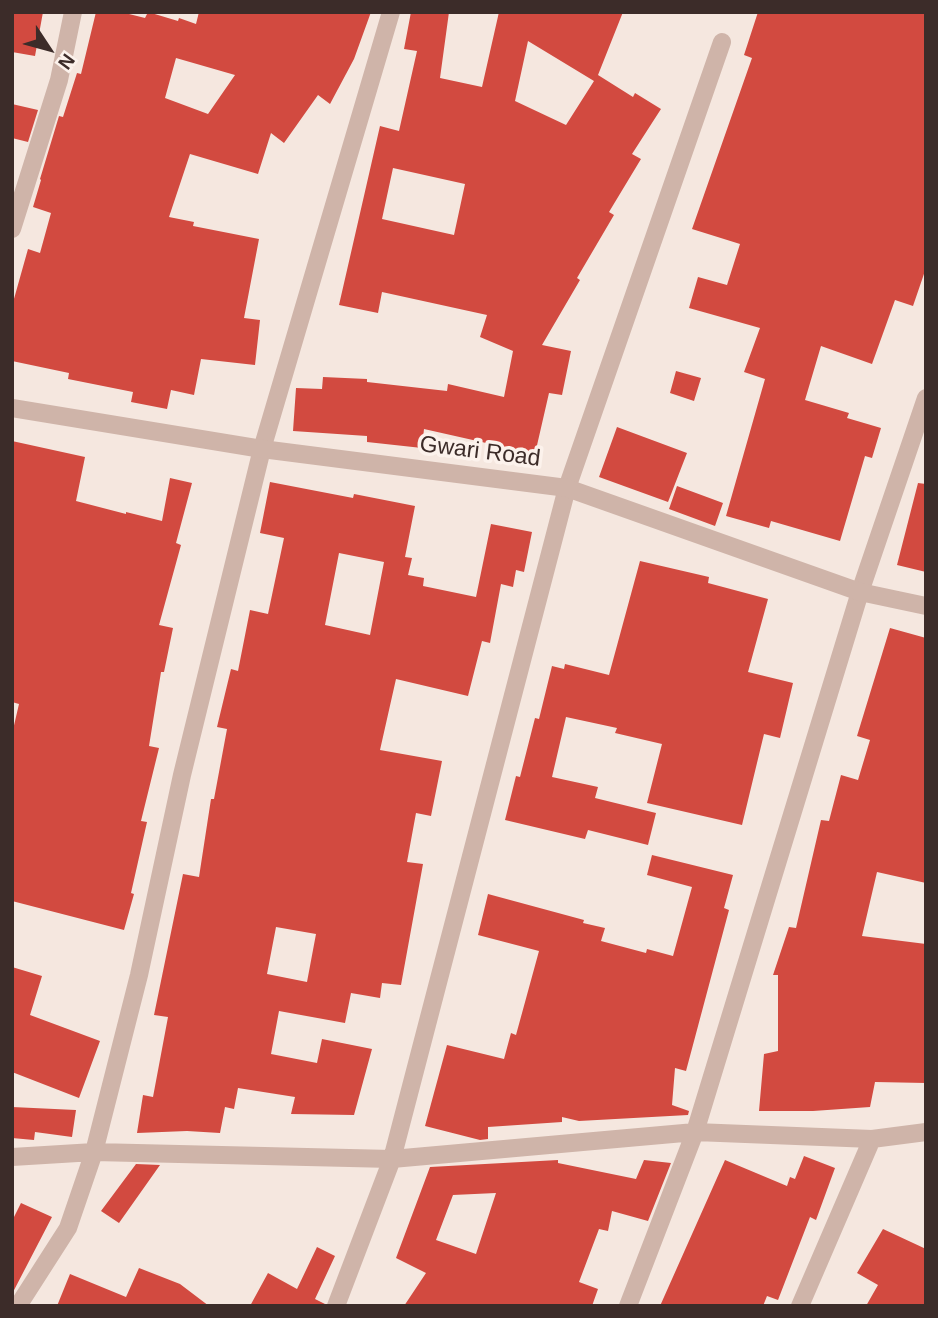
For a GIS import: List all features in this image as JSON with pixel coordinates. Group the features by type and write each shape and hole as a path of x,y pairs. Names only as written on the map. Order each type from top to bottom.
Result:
{"street":[{"path":"12,229 59,80 73,12"},
{"path":"18,1306 68,1228 94,1152 139,975 182,775 262,449 391,12"},
{"path":"337,1306 392,1159 567,488 722,42"},
{"path":"628,1306 695,1132 860,592 926,398"},
{"name":"Gwari Road","path":"12,408 262,449 567,488 860,592 926,606"},
{"path":"12,1157 94,1152 392,1159 695,1132 872,1139 926,1132"},
{"path":"800,1306 872,1139"}],"building":[{"path":"12,12 43,12 35,56 12,52"},
{"path":"96,12 121,12 145,18 148,12 196,24 199,12 371,12 354,59 330,104 318,95 284,143 271,133 258,174 190,154 169,217 194,222 193,226 259,239 244,318 260,320 255,365 201,359 194,395 171,390 167,409 131,402 133,392 68,379 69,373 12,361 12,306 28,249 40,253 51,213 33,207 59,116 63,117 77,73 81,74","holes":["176,58 235,75 208,114 165,98"]},
{"path":"411,12 449,12 440,78 482,87 499,12 623,12 598,75 633,97 635,93 661,109 632,154 641,159 609,212 614,215 542,345 571,351 562,395 549,393 535,454 424,429 422,448 367,442 367,436 293,431 296,388 322,389 323,377 367,379 367,382 447,391 448,384 504,397 513,351 480,337 487,315 382,292 378,313 339,305 380,126 399,131 417,51 404,49","holes":["528,41 594,81 566,125 515,101","393,168 465,184 454,235 382,219"]},
{"path":"758,12 926,12 926,268 913,306 895,300 872,364 821,346 805,400 849,413 847,418 881,428 872,458 865,456 840,541 771,521 769,528 726,516 765,379 744,372 760,328 689,308 698,277 727,285 740,244 692,229 752,58 744,55"},
{"path":"12,104 38,110 28,142 12,138"},
{"path":"676,371 701,378 694,401 670,393"},
{"path":"617,427 687,453 668,502 599,477"},
{"path":"12,441 85,457 76,501 126,514 162,521 170,478 192,483 176,543 181,545 159,625 173,628 164,672 161,672 149,746 159,748 141,821 147,822 131,893 134,894 124,930 12,901 12,734 19,704 12,702"},
{"path":"270,482 353,498 354,494 415,506 405,557 412,558 408,575 424,578 423,586 476,597 491,524 532,532 524,572 516,570 513,587 501,584 490,643 482,641 468,696 396,679 380,750 442,761 431,816 416,813 407,862 423,864 401,985 382,983 380,998 351,993 345,1023 279,1011 271,1054 317,1063 322,1039 372,1049 354,1115 291,1114 295,1097 238,1088 234,1109 225,1107 220,1133 137,1133 143,1095 153,1097 168,1017 154,1015 183,874 199,877 211,799 214,799 227,729 217,727 231,669 238,671 250,610 268,614 284,538 260,533","holes":["339,553 384,562 370,635 325,625","276,927 316,934 307,982 267,974"]},
{"path":"918,483 926,484 926,572 897,565"},
{"path":"677,486 723,503 715,526 669,509"},
{"path":"640,561 709,577 708,583 768,599 748,672 793,683 780,738 764,734 742,825 647,803 662,744 615,733 617,728 566,717 552,777 598,787 595,798 656,813 648,845 588,830 585,839 505,820 516,776 520,777 535,718 539,719 552,666 564,669 565,664 609,675"},
{"path":"890,628 926,638 926,883 877,872 862,936 926,944 926,1083 875,1082 870,1107 759,1111 764,1054 778,1051 778,975 773,975 789,927 796,928 821,820 829,821 841,775 858,780 870,740 857,736"},
{"path":"652,855 733,875 724,908 729,910 686,1071 675,1068 672,1105 689,1111 688,1115 579,1121 562,1117 562,1122 488,1127 488,1139 480,1140 425,1126 447,1045 504,1059 511,1033 516,1035 539,951 478,935 488,894 605,928 601,941 646,953 647,949 673,956 692,887 647,875"},
{"path":"12,967 42,976 30,1015 100,1041 79,1098 12,1072"},
{"path":"12,1107 76,1110 72,1137 35,1132 34,1140 12,1138"},
{"path":"804,1156 835,1168 816,1220 810,1217 778,1300 767,1296 763,1306 660,1306 725,1160 787,1186 790,1177 795,1179"},
{"path":"558,1160 558,1163 636,1179 644,1160 671,1163 648,1221 612,1211 608,1231 599,1229 579,1282 598,1289 592,1306 404,1306 426,1273 396,1258 430,1167","holes":["496,1193 476,1254 436,1240 453,1195"]},
{"path":"136,1164 160,1165 119,1223 101,1211"},
{"path":"21,1203 52,1217 12,1294 12,1221"},
{"path":"883,1229 926,1249 926,1306 866,1306 878,1285 857,1273"},
{"path":"317,1247 335,1256 315,1299 325,1306 250,1306 268,1273 297,1289"},
{"path":"139,1268 180,1284 209,1306 57,1306 70,1274 126,1297"}]}
